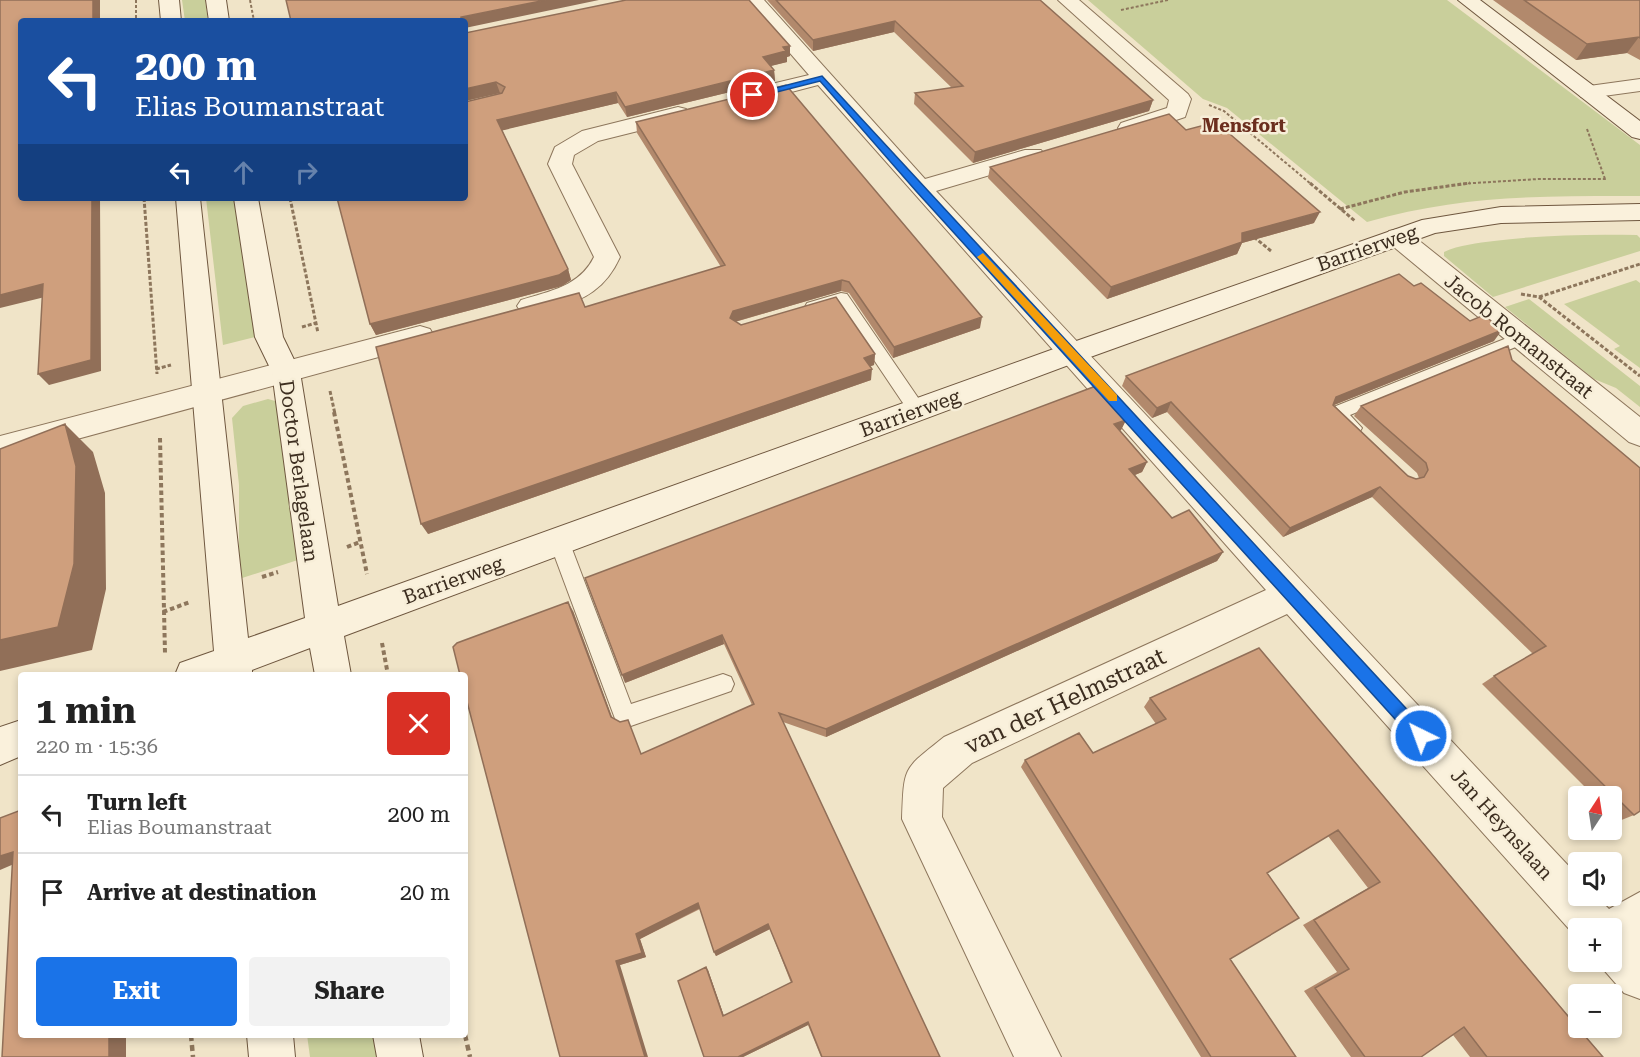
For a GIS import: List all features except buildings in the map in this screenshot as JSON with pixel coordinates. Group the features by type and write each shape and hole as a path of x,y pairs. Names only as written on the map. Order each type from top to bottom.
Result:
{"street":[{"path":"168,0 171,18"},
{"path":"216,0 219,18"},
{"name":"Jan Heynslaan","path":"754,0 920,188 1588,918"},
{"path":"1068,0 1180,99 1177,112 1113,132"},
{"path":"1468,0 1640,132"},
{"path":"505,313 572,295 601,273 607,257 560,164 563,152 591,136 822,78"},
{"path":"1589,92 1640,85"},
{"path":"920,188 1056,149"},
{"path":"188,201 233,668"},
{"name":"Doctor Berlagelaan","path":"246,201 269,337 286,372 312,561 332,672"},
{"name":"Barrierweg","path":"210,672 233,668 324,626 1296,272 1431,226 1501,215 1636,212"},
{"name":"Jacob Romanstraat","path":"1398,237 1640,434"},
{"path":"0,448 438,332"},
{"name":"van der Helmstraat","path":"1038,1057 922,819 923,779 958,750 1292,596"},
{"path":"0,746 18,739"},
{"path":"1622,926 1640,914"},
{"path":"1622,957 1640,977"},
{"path":"270,1038 272,1057"},
{"path":"396,1038 399,1057"}],"lane":[{"path":"797,312 841,298 917,410"},
{"path":"1369,442 1337,413 1522,338"},
{"path":"559,541 626,717 723,684"}],"path":[{"path":"136,0 136,18"},
{"path":"250,0 253,18"},
{"path":"1088,17 1168,0"},
{"path":"1180,99 1198,102 1224,111 1340,209 1400,192 1455,183 1518,179 1606,179"},
{"path":"1594,127 1587,128 1606,179 1636,212"},
{"path":"291,201 374,609"},
{"path":"1251,235 1296,272"},
{"path":"1640,264 1539,297 1640,376"},
{"path":"191,1038 193,1057"},
{"path":"466,1038 470,1057"}],"green space":[{"path":"182,0 205,0 208,18 185,18"},
{"path":"1088,0 1447,0 1640,145 1640,196 1536,197 1469,202 1402,213 1367,222 1227,108 1203,99"},
{"path":"206,201 234,201 255,337 223,345"},
{"path":"1565,235 1637,235 1640,238 1640,251 1493,297 1444,256 1444,252 1462,246 1512,239"},
{"path":"1636,280 1640,283 1640,368 1614,349 1620,346 1564,304"},
{"path":"1529,299 1640,386 1640,407 1616,388 1594,379 1505,307"},
{"path":"268,399 275,401 281,408 304,558 239,579 239,485 232,418 243,406"},
{"path":"307,1038 383,1038 386,1057 310,1057"}],"slow traffic":[{"path":"983,257 1113,398"}],"district":[{"name":"Mensfort","path":"1244,125"}],"route":[{"path":"753,95 822,78 1421,736"}]}
